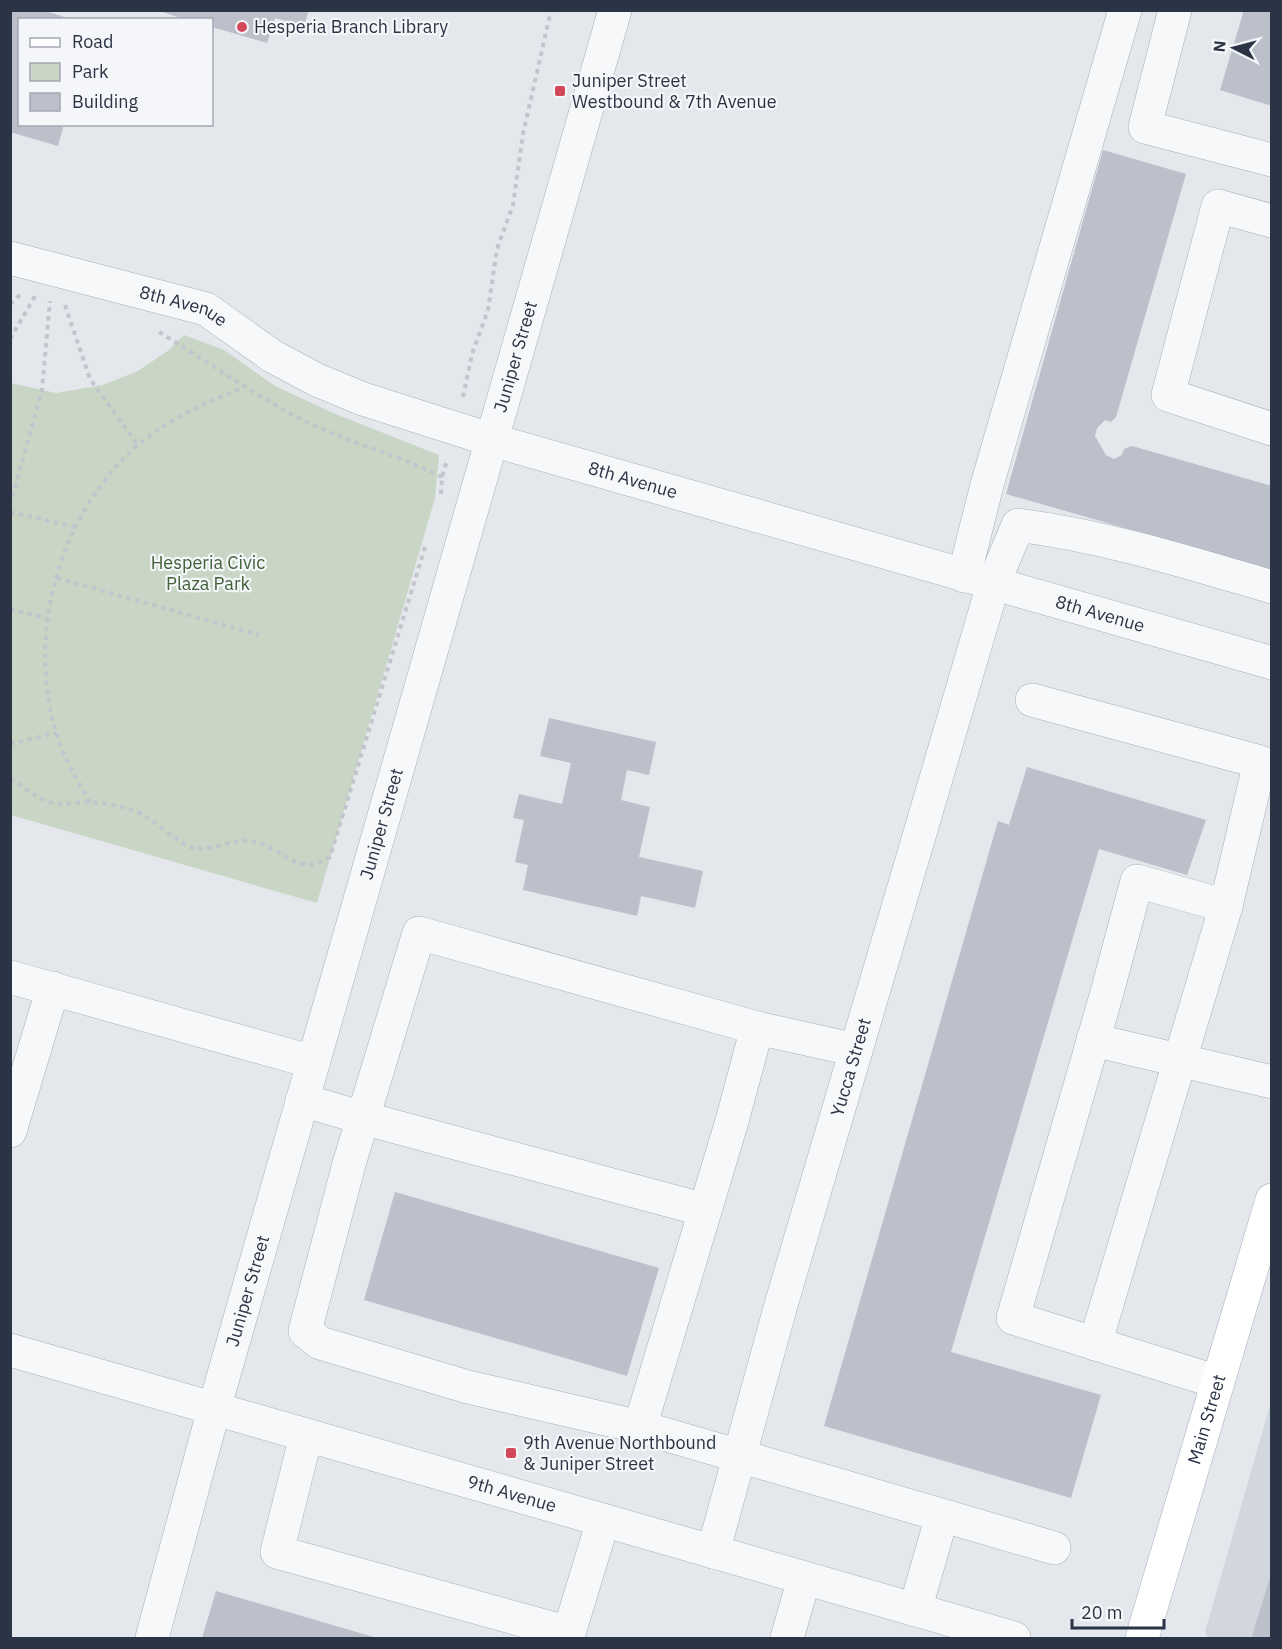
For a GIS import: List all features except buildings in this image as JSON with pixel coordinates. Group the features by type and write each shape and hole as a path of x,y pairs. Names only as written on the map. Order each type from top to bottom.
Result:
{"main road":[{"name":"Main Street","path":"1142,1638 1272,1200"}],"street":[{"name":"Juniper Street","path":"152,1638 214,1409 615,10"},
{"path":"978,581 987,485 1125,10"},
{"path":"1175,10 1145,127 1272,160"},
{"path":"1272,221 1218,206 1168,395 1272,429"},
{"name":"8th Avenue","path":"10,258 52,267 206,309 272,356 317,380 363,399 456,429 978,581 1272,663"},
{"path":"978,581 1018,525 1057,530 1120,543 1272,587"},
{"name":"Yucca Street","path":"713,1552 781,1305 856,1050 978,581"},
{"path":"1032,700 1260,762 1226,906 1095,1344"},
{"path":"1218,1382 1013,1318 1137,881 1226,906"},
{"path":"856,1050 757,1028 419,933 349,1164 305,1332 320,1343 468,1387 640,1427 1054,1548"},
{"path":"10,976 313,1062"},
{"path":"10,1131 53,988"},
{"path":"640,1427 757,1028"},
{"path":"1093,1040 1272,1082"},
{"path":"302,1100 705,1210"},
{"name":"9th Avenue","path":"10,1350 1014,1638"},
{"path":"306,1436 277,1552 569,1633 603,1521"},
{"path":"915,1610 942,1516"},
{"path":"787,1638 804,1579"}],"path":[{"path":"440,496 442,477 456,429 472,354 488,310 497,249 513,205 523,134 551,10"},
{"path":"10,339 52,267"},
{"path":"52,267 90,379 138,445"},
{"path":"10,505 42,390 52,267"},
{"path":"159,332 243,387 308,423 347,441 418,465 442,477"},
{"path":"90,802 77,780 56,733 46,666 47,618 57,578 76,527 111,474 138,445 184,413 243,387"},
{"path":"10,512 76,527"},
{"path":"10,778 53,803 113,804 136,812 192,848 252,841 299,864 310,866 320,864 330,857 427,541"},
{"path":"57,578 259,634"},
{"path":"10,609 47,618"},
{"path":"10,744 56,733"}],"shaded area":[{"path":"1271,1402 1271,1638 1208,1638 1205,1632"}],"green space":[{"name":"Hesperia Civic Plaza Park","path":"184,335 224,350 275,386 333,413 439,455 435,498 317,903 11,815 11,383 56,393 103,385 138,371 169,350"}],"place":[{"name":"Hesperia Branch Library","path":"242,27"},
{"name":"Juniper Street Westbound & 7th Avenue","path":"560,91"},
{"name":"9th Avenue Northbound & Juniper Street","path":"511,1453"}]}
